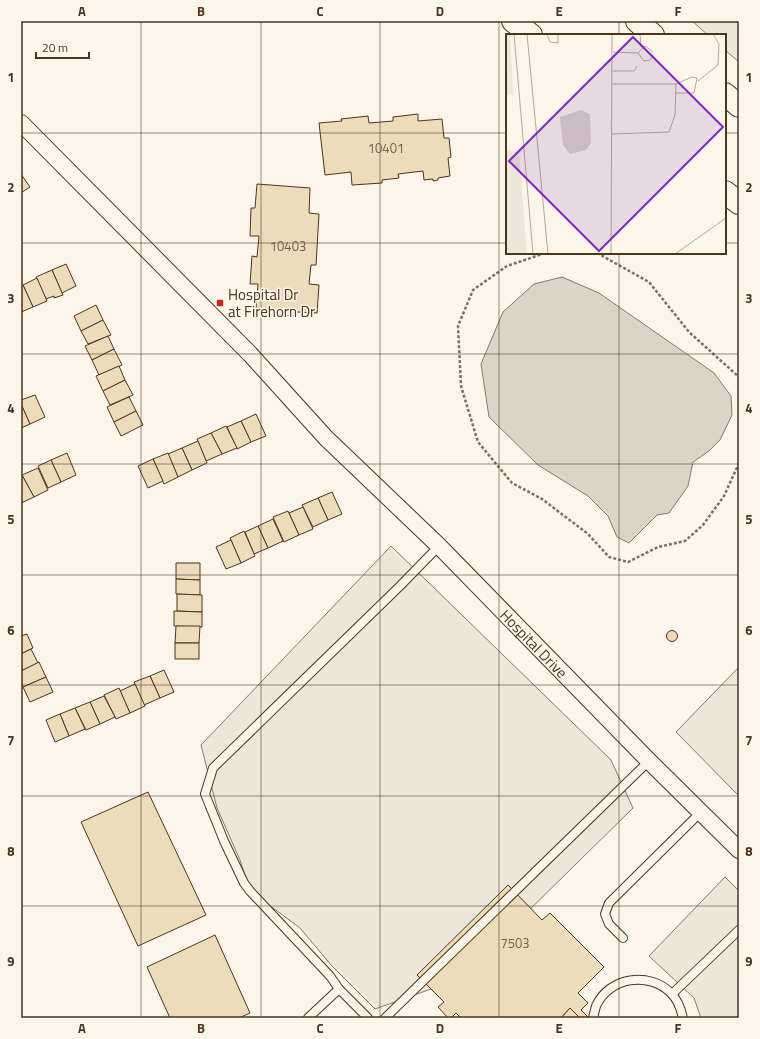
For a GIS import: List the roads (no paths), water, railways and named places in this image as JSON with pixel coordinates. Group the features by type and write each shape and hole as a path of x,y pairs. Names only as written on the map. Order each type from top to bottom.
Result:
{"highway":[{"path":"513,21 531,34"},
{"path":"636,21 652,34"},
{"path":"726,95 739,106"},
{"path":"726,193 739,204"}],"street":[{"name":"Hospital Drive","path":"21,123 250,354 326,438 439,546 649,761 739,850"}],"lane":[{"path":"368,1018 339,989 330,976 244,883 214,818 205,794 213,768 400,586 439,546"},
{"path":"385,1018 649,761"},
{"path":"623,938 609,924 605,914 609,903 701,812"},
{"path":"672,994 739,930"},
{"path":"593,1018 596,1006 603,995 624,981 637,979 650,980 662,986 672,994 680,1006 683,1018"},
{"path":"308,1018 339,989"}],"place":[{"name":"Hospital Dr at Firehorn Dr","path":"220,303"}]}
